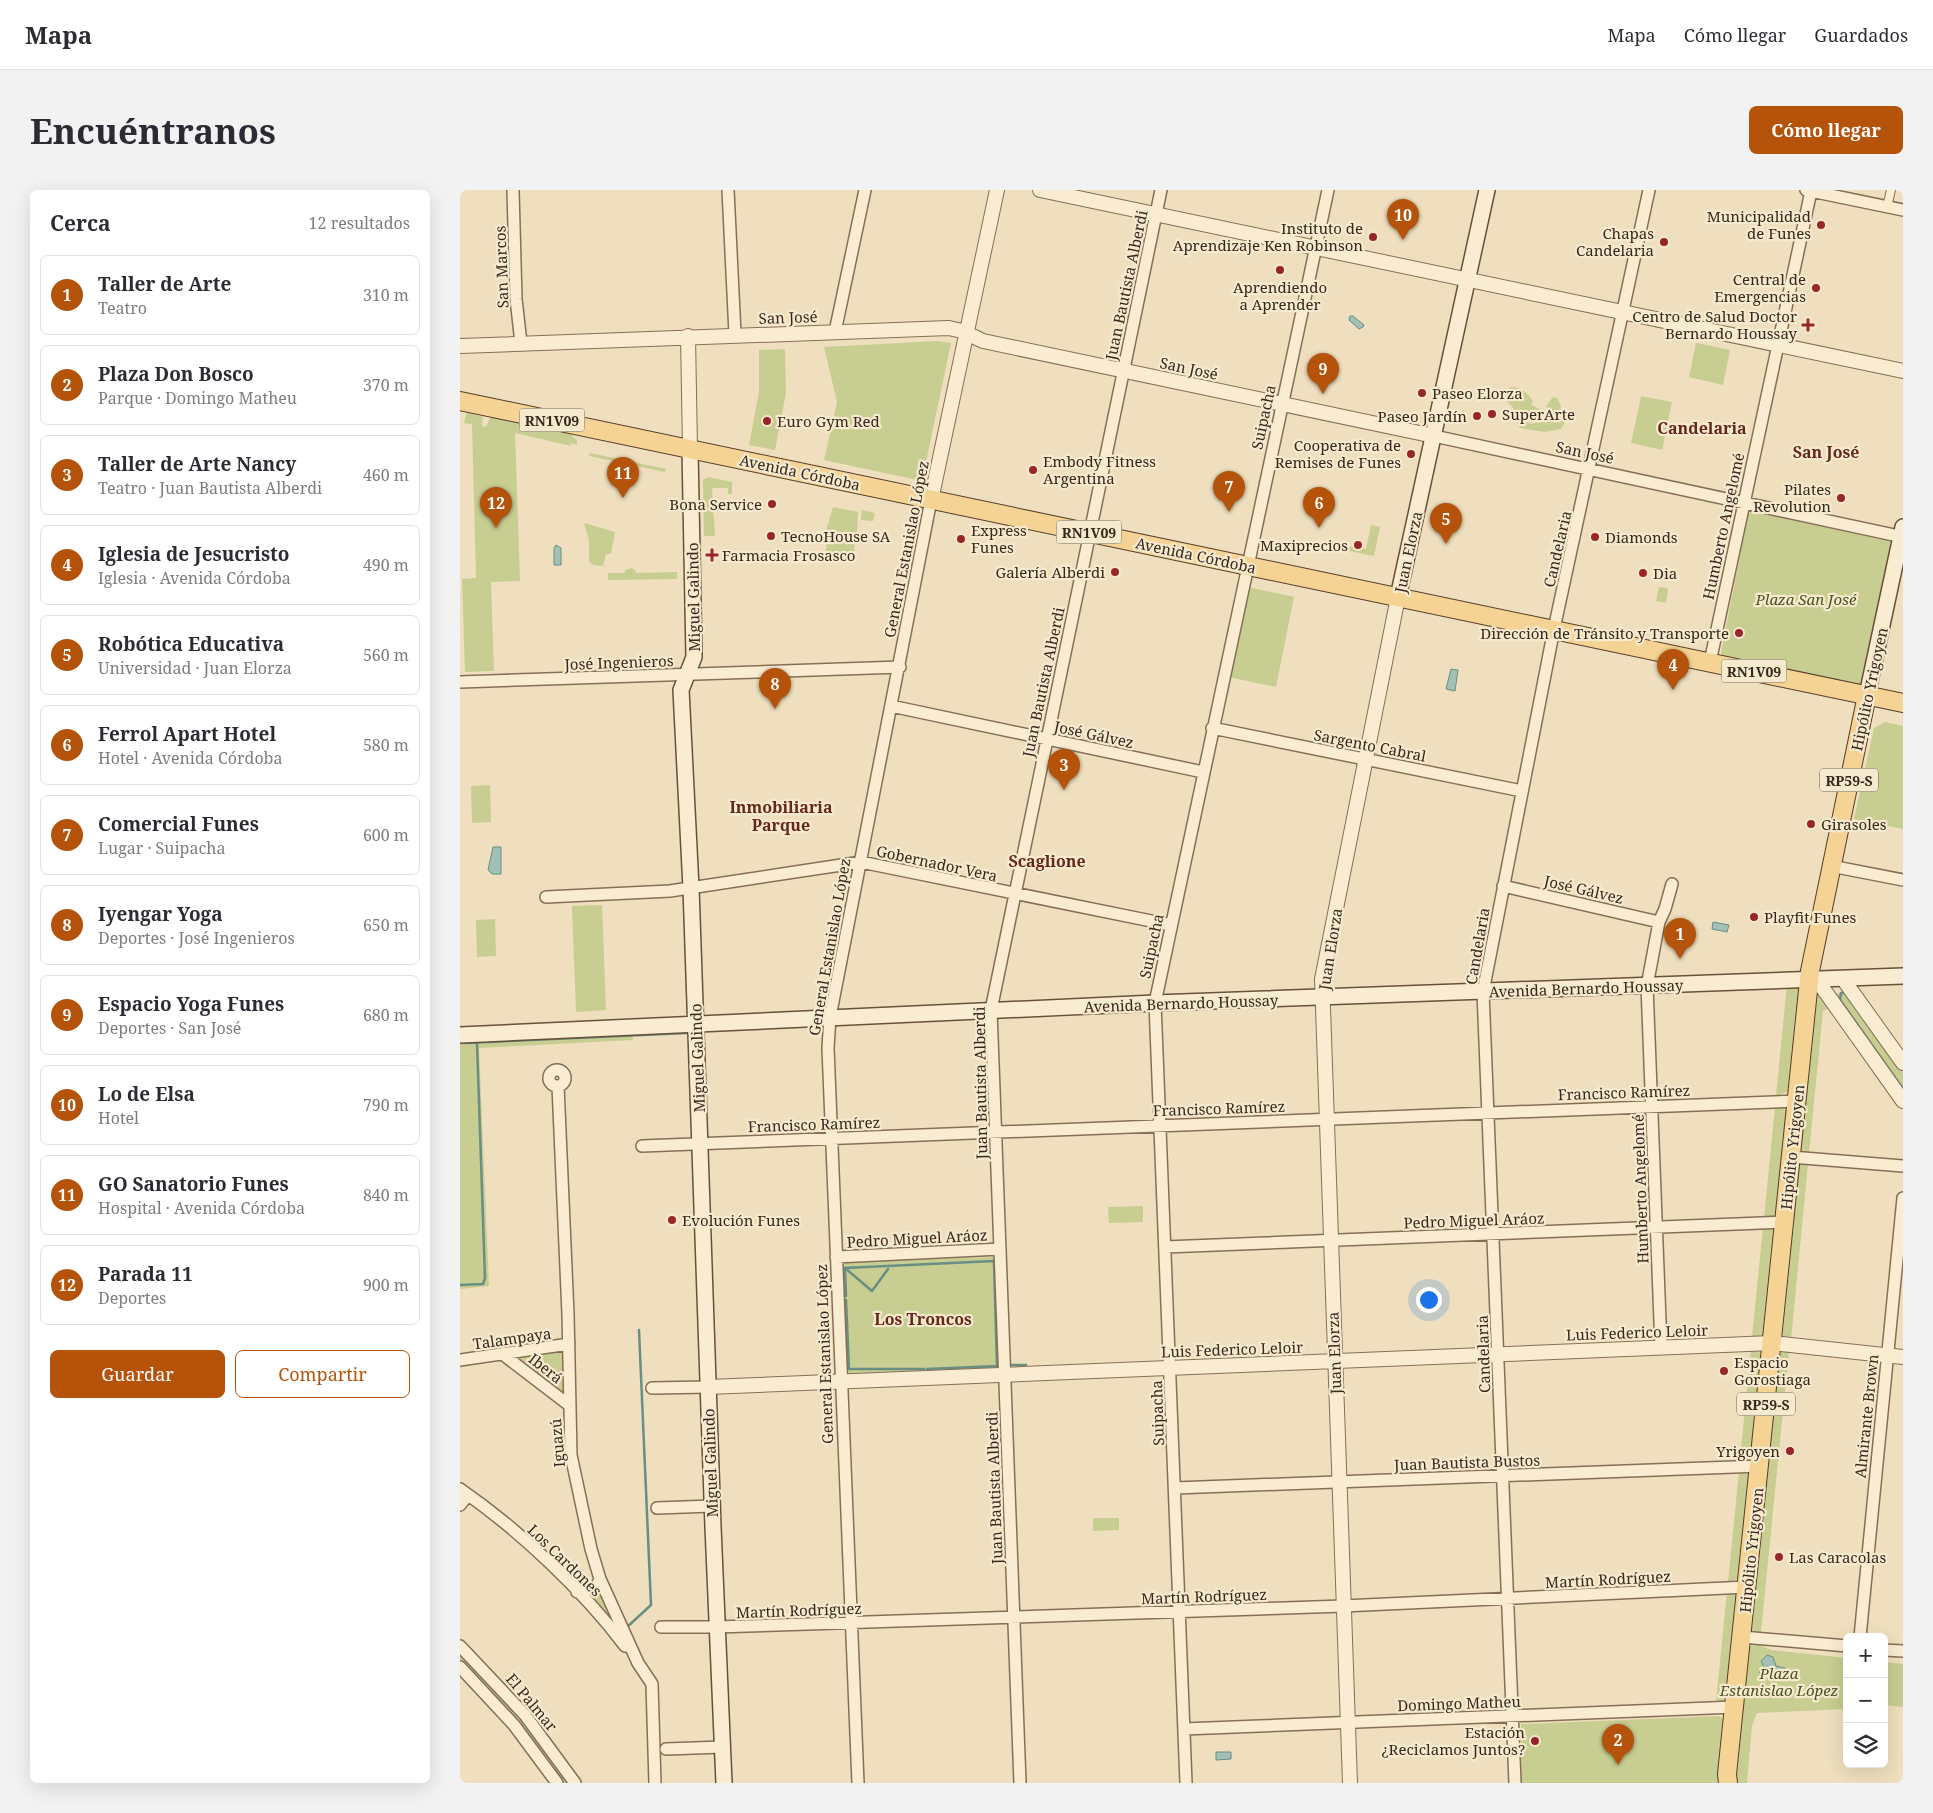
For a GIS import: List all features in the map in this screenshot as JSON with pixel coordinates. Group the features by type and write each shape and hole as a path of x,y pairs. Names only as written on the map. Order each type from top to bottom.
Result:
{"main road":[{"name":"Juan Elorza","path":"1398,597 1487,190"},
{"name":"Avenida Córdoba","path":"460,401 1903,703"},
{"name":"Miguel Galindo","path":"690,449 694,657 681,690 691,888 716,1627 724,1783"},
{"name":"Hipólito Yrigoyen","path":"1726,1780 1797,1101 1813,980 1814,944 1902,533"},
{"name":"Avenida Bernardo Houssay","path":"460,1035 696,1026 830,1017 1155,1003 1903,976"}],"street":[{"name":"San Marcos","path":"513,190 516,299 521,343"},
{"path":"728,190 735,334"},
{"path":"835,332 865,190"},
{"name":"General Estanislao López","path":"858,1783 828,1048 830,1017 900,667 931,500 997,190"},
{"path":"1040,190 1903,371"},
{"name":"Juan Bautista Alberdi","path":"1020,1783 991,1010 1161,190"},
{"name":"Suipacha","path":"1186,1783 1155,1003 1246,565 1328,190"},
{"name":"Candelaria","path":"1515,1783 1483,992 1554,629 1590,470 1649,190"},
{"path":"1808,190 1903,210"},
{"name":"Humberto Angelomé","path":"1710,662 1778,345 1808,190"},
{"path":"1887,207 1891,190"},
{"name":"San José","path":"460,346 735,334 949,328 956,329 983,341 1590,470 1902,533"},
{"name":"Miguel Galindo","path":"688,336 690,449"},
{"name":"Juan Elorza","path":"1350,1783 1322,979 1398,597"},
{"name":"José Ingenieros","path":"460,682 900,667"},
{"name":"José Gálvez","path":"891,706 1203,772"},
{"name":"Sargento Cabral","path":"1212,728 1522,791"},
{"name":"Gobernador Vera","path":"546,897 670,891 861,862 1171,926"},
{"path":"1831,866 1903,880"},
{"name":"Humberto Angelomé","path":"1661,1347 1647,986 1659,922 1672,884"},
{"name":"José Gálvez","path":"1503,886 1659,922"},
{"path":"1843,979 1903,1063"},
{"path":"1813,980 1903,1101"},
{"name":"Iguazú","path":"558,1086 569,1344 571,1455 600,1579 638,1663 652,1684 655,1783"},
{"name":"Francisco Ramírez","path":"642,1146 1797,1101"},
{"path":"1791,1157 1903,1166"},
{"name":"Almirante Brown","path":"1860,1633 1903,1198"},
{"name":"Pedro Miguel Aráoz","path":"1165,1247 1784,1222"},
{"name":"Pedro Miguel Aráoz","path":"836,1257 1000,1249"},
{"name":"Luis Federico Leloir","path":"652,1388 1772,1343 1903,1357"},
{"name":"Talampaya","path":"460,1360 505,1356 569,1344"},
{"name":"Iberá","path":"505,1356 569,1405"},
{"name":"Juan Bautista Bustos","path":"1175,1488 1760,1466"},
{"path":"460,1505 464,1492"},
{"name":"Los Cardones","path":"464,1492 522,1538 577,1592 614,1632 638,1663"},
{"path":"657,1508 712,1506"},
{"path":"577,1592 586,1592 596,1588 600,1579"},
{"name":"Martín Rodríguez","path":"661,1627 852,1623 1343,1606 1747,1587"},
{"path":"1742,1637 1843,1646"},
{"name":"El Palmar","path":"460,1646 525,1715 576,1783"},
{"path":"1888,1650 1903,1652"},
{"name":"El Palmar","path":"460,1667 514,1725 558,1783"},
{"name":"Domingo Matheu","path":"1184,1729 1735,1707"},
{"path":"666,1749 722,1747"}],"green space":[{"path":"937,341 951,343 922,481 824,460 837,402 824,347"},
{"path":"1696,343 1730,350 1723,385 1689,377"},
{"name":"Euro Gym Red","path":"785,349 786,393 775,450 749,445 759,392 759,350"},
{"path":"1511,387 1524,391 1533,401 1531,405 1540,409 1540,415 1536,418 1527,416 1523,420 1531,424 1549,420 1549,410 1546,406 1553,397 1557,398 1561,406 1560,418 1566,420 1561,429 1545,432 1520,428 1515,420 1513,408 1503,398 1503,392"},
{"path":"1641,396 1672,402 1662,450 1631,443"},
{"path":"467,412 483,417 482,426 486,427 490,418 493,417 571,434 577,441 577,445 571,443 571,446 515,433 520,581 491,582 494,671 465,672 462,579 476,578 472,424 464,423"},
{"path":"590,453 623,460 622,463 589,456"},
{"path":"633,462 666,469 665,472 632,465"},
{"path":"708,477 732,482 732,494 728,494 728,488 712,488 715,536 704,536 703,480"},
{"path":"833,507 858,512 857,534 825,534"},
{"path":"862,510 875,513 873,521 861,520"},
{"name":"Plaza San José","path":"1755,510 1887,537 1891,542 1863,686 1723,657 1721,653 1748,514"},
{"path":"584,523 615,532 611,554 606,554 603,566 593,565 589,561 589,540"},
{"path":"1371,525 1380,527 1374,556 1349,551 1350,546 1366,549"},
{"path":"831,536 840,536 841,539 837,541 840,544 842,540 847,541 848,538 855,538 854,552 841,552 841,555 826,553 826,539"},
{"path":"632,568 637,573 677,572 677,579 608,580 608,573 625,573 625,570"},
{"path":"1248,587 1294,597 1276,687 1229,677"},
{"path":"1659,587 1668,588 1666,603 1656,601"},
{"path":"1885,722 1903,726 1903,829 1854,819 1874,728"},
{"path":"490,785 491,822 472,823 471,786"},
{"path":"602,905 606,1010 576,1012 572,906"},
{"path":"495,919 496,956 477,957 476,920"},
{"path":"1787,984 1797,986 1800,991 1789,1091 1776,1096"},
{"path":"1845,990 1903,1066 1903,1095 1835,995"},
{"path":"1815,994 1821,996 1829,1008 1823,1011 1809,1153 1798,1149"},
{"path":"632,1028 633,1040 479,1048 489,1286 460,1289 460,1035"},
{"path":"1775,1107 1784,1107 1788,1112 1777,1212 1774,1216 1764,1218"},
{"path":"1808,1164 1791,1340 1782,1339 1779,1335 1799,1165"},
{"path":"1143,1206 1143,1222 1109,1223 1108,1207"},
{"path":"1770,1227 1774,1232 1765,1332 1761,1336 1752,1337 1763,1228"},
{"path":"996,1258 1000,1369 853,1376 846,1370 841,1267 845,1262"},
{"path":"569,1344 569,1405 505,1356"},
{"path":"1751,1349 1762,1353 1752,1454 1750,1458 1740,1459"},
{"path":"1789,1351 1761,1632 1749,1630 1779,1353"},
{"path":"1739,1471 1749,1475 1740,1578 1728,1582"},
{"path":"1093,1518 1119,1518 1119,1530 1093,1531"},
{"path":"600,1579 626,1638 586,1592"},
{"path":"1727,1591 1732,1592 1738,1598 1727,1697 1723,1701 1716,1702"},
{"name":"Plaza Estanislao López","path":"1762,1644 1762,1646 1771,1650 1843,1658 1843,1709 1757,1713 1752,1726 1747,1783 1735,1783 1749,1646"},
{"path":"460,1646 575,1783 557,1783 460,1667"},
{"path":"1888,1662 1903,1664 1903,1707 1888,1705"},
{"path":"1718,1716 1725,1719 1720,1783 1521,1783 1521,1724"}],"water":[{"path":"1350,316 1353,316 1364,325 1363,327 1359,329 1349,320"},
{"path":"556,545 561,548 561,565 554,565 554,548"},
{"path":"1451,669 1458,670 1455,691 1446,689"},
{"path":"493,847 501,847 501,874 492,874 488,870"},
{"path":"1713,922 1729,925 1727,932 1712,929"},
{"path":"1767,1655 1773,1657 1776,1666 1785,1668 1784,1675 1777,1675 1774,1669 1766,1668 1766,1675 1760,1675 1759,1672 1764,1667 1761,1661"},
{"path":"1216,1752 1231,1752 1231,1759 1216,1760"}],"waterway":[{"path":"1846,993 1841,993 1840,1000 1903,1089"},
{"path":"465,1043 687,1033"},
{"path":"460,1285 483,1284 485,1278 477,1043"},
{"path":"845,1268 994,1261 997,1366"},
{"path":"845,1268 872,1291 888,1269"},
{"path":"845,1270 846,1296"},
{"path":"846,1300 849,1369 924,1369"},
{"path":"626,1628 651,1605 639,1330"},
{"path":"1012,1365 1026,1365"},
{"path":"927,1369 998,1366"}],"place":[{"name":"Municipalidad de Funes","path":"1821,225"},
{"name":"Instituto de Aprendizaje Ken Robinson","path":"1373,237"},
{"name":"Lo de Elsa","path":"1403,240"},
{"name":"Chapas Candelaria","path":"1664,242"},
{"name":"Aprendiendo a Aprender","path":"1280,270"},
{"name":"Central de Emergencias","path":"1816,288"},
{"name":"Centro de Salud Doctor Bernardo Houssay","path":"1808,325"},
{"name":"Paseo Elorza","path":"1422,393"},
{"name":"Espacio Yoga Funes","path":"1323,394"},
{"name":"SuperArte","path":"1492,414"},
{"name":"Paseo Jardín","path":"1477,416"},
{"name":"Euro Gym Red","path":"767,421"},
{"name":"Cooperativa de Remises de Funes","path":"1411,454"},
{"name":"Embody Fitness Argentina","path":"1033,470"},
{"name":"GO Sanatorio Funes","path":"623,498"},
{"name":"Pilates Revolution","path":"1841,498"},
{"name":"Bona Service","path":"772,504"},
{"name":"Comercial Funes","path":"1229,512"},
{"name":"Parada 11","path":"496,528"},
{"name":"Ferrol Apart Hotel","path":"1319,528"},
{"name":"TecnoHouse SA","path":"771,536"},
{"name":"Diamonds","path":"1595,537"},
{"name":"Express Funes","path":"961,539"},
{"name":"Robótica Educativa","path":"1446,544"},
{"name":"Maxiprecios","path":"1358,545"},
{"name":"Farmacia Frosasco","path":"712,555"},
{"name":"Galería Alberdi","path":"1115,572"},
{"name":"Dia","path":"1643,573"},
{"name":"Dirección de Tránsito y Transporte","path":"1739,633"},
{"name":"Iglesia de Jesucristo","path":"1673,690"},
{"name":"Iyengar Yoga","path":"775,709"},
{"name":"Taller de Arte Nancy","path":"1064,790"},
{"name":"Girasoles","path":"1811,824"},
{"name":"Playfit Funes","path":"1754,917"},
{"name":"Taller de Arte","path":"1680,959"},
{"name":"Evolución Funes","path":"672,1220"},
{"name":"Espacio Gorostiaga","path":"1724,1371"},
{"name":"Yrigoyen","path":"1790,1451"},
{"name":"Las Caracolas","path":"1779,1557"},
{"name":"Estación ¿Reciclamos Juntos?","path":"1535,1741"},
{"name":"Plaza Don Bosco","path":"1618,1765"}],"district":[{"name":"Candelaria","path":"1702,428"},
{"name":"San José","path":"1826,452"},
{"name":"Inmobiliaria Parque","path":"781,816"},
{"name":"Scaglione","path":"1047,861"},
{"name":"Los Troncos","path":"923,1319"}]}
